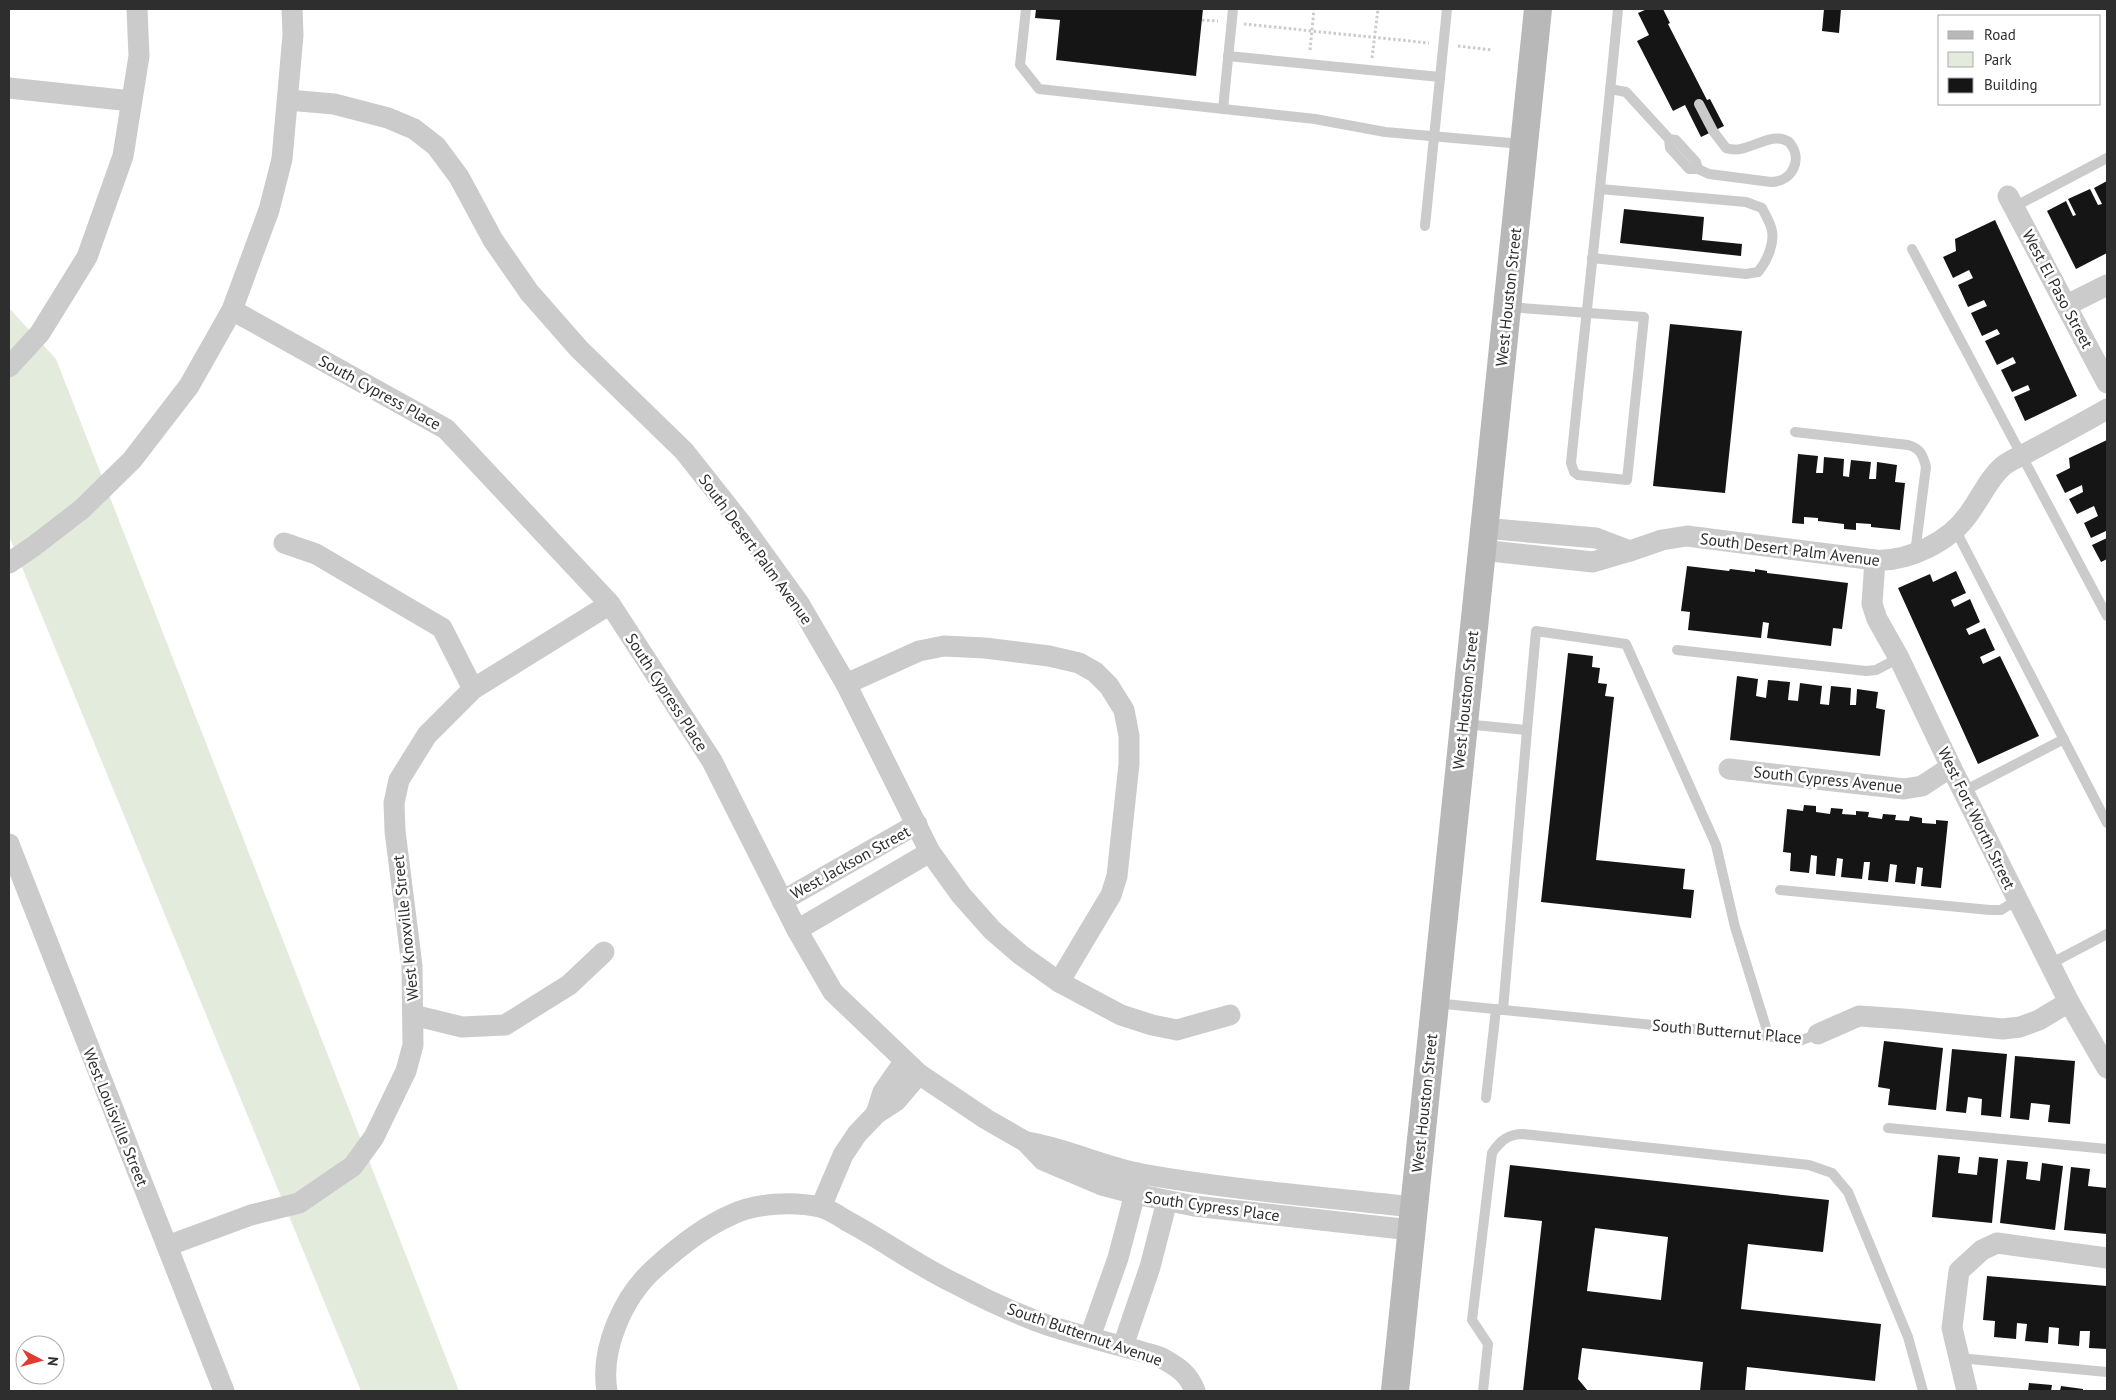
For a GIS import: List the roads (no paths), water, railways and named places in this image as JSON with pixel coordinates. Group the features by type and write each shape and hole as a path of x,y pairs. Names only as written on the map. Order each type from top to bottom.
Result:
{"main road":[{"name":"West Houston Street","path":"1395,1391 1538,9"}],"street":[{"path":"9,367 40,333 88,257 123,156 139,56 137,9"},
{"path":"9,563 82,509 132,460 189,386 232,310 269,210 282,159 293,35 292,9"},
{"path":"9,88 132,101"},
{"name":"South Desert Palm Avenue","path":"288,106 334,116 362,113 388,118 414,129 436,146 459,178 493,240 530,292 579,350 684,451 741,523 800,605 846,684 930,852 961,895 992,930 1059,982 1121,1015 1152,1025 1177,1030 1230,1015"},
{"name":"West El Paso Street","path":"2011,202 2107,383"},
{"path":"2067,305 2107,285"},
{"name":"South Cypress Place","path":"232,310 446,429 610,604 712,761 797,930 833,992 912,1068 986,1119 1026,1142 1050,1146 1087,1159 1138,1184 1167,1201 1194,1206 1413,1219"},
{"name":"South Desert Palm Avenue","path":"1482,539 1578,561 1593,562 1662,540 1687,536 1888,561 1915,553 1939,541 1956,529 1969,514 1990,480 2004,465 2107,409"},
{"path":"1578,561 1581,537"},
{"path":"1482,539 1596,538 1630,551"},
{"path":"284,543 316,554 442,628 474,689"},
{"name":"West Fort Worth Street","path":"1875,560 1872,604 1877,619 1899,658 1951,767 2069,1002 2107,1068"},
{"name":"West Knoxville Street","path":"167,1246 251,1215 299,1203 353,1166 374,1137 406,1071 413,1045 412,966 395,831 394,803 399,780 427,735 474,689 610,604"},
{"path":"846,684 919,651 944,646 984,648 1057,658 1079,663 1096,672 1109,686 1124,710 1129,736 1129,764 1117,876 1111,895 1059,982"},
{"name":"South Cypress Avenue","path":"1730,769 1904,789 1922,786 1951,767"},
{"name":"West Jackson Street","path":"782,900 917,824"},
{"name":"West Louisville Street","path":"9,844 224,1391"},
{"name":"West Jackson Street","path":"797,930 930,852"},
{"path":"413,1015 462,1026 505,1025 569,985 604,952"},
{"name":"South Butternut Place","path":"1818,1034 1859,1016 2003,1030 2020,1027 2039,1020 2069,1002"},
{"path":"607,1391 607,1356 616,1327 629,1301 644,1278 666,1258 732,1214 782,1204 821,1207 843,1155 857,1134 876,1114 896,1101 912,1068"},
{"name":"South Cypress Place","path":"1138,1184 1194,1183 1413,1219"},
{"path":"1090,1337 1123,1239 1138,1184"},
{"path":"1123,1346 1167,1201"},
{"name":"South Butternut Avenue","path":"821,1207 870,1233 909,1259 957,1285 1047,1324 1160,1357 1176,1366 1192,1384"},
{"path":"1123,1239 1154,1248"},
{"path":"1967,1391 1952,1328 1959,1271 1982,1250 1997,1243 2107,1258"}],"lane":[{"path":"1026,9 1020,65 1040,89 1315,119 1385,132 1524,144"},
{"path":"1223,109 1233,9"},
{"path":"1425,226 1447,9"},
{"path":"1507,307 1586,312 1644,317 1627,480 1583,476 1574,472 1571,468 1586,312 1618,9"},
{"path":"1228,56 1440,77"},
{"path":"1610,88 1626,92 1669,139 1670,148 1688,169 1698,169 1709,174 1776,182 1793,171 1797,160 1792,145 1782,139 1771,140 1740,150 1726,148 1713,132 1699,104"},
{"path":"2011,202 2107,158"},
{"path":"1592,258 1746,274 1758,272 1766,262 1772,228 1762,208 1746,202 1600,188"},
{"path":"1912,249 2107,616"},
{"path":"1795,432 1917,447 1923,455 1926,467 1915,553"},
{"path":"1956,529 2107,823"},
{"path":"1486,1098 1499,1009 1536,631 1626,644 1716,845 1735,927 1769,1036"},
{"path":"1677,650 1866,671 1876,670 1899,658"},
{"path":"1463,724 1527,730"},
{"path":"1964,791 2064,739"},
{"path":"1780,890 1990,910 2001,910 2017,900"},
{"path":"2050,964 2107,934"},
{"name":"South Butternut Place","path":"1434,1003 1802,1040 1818,1034"},
{"path":"1888,1128 2107,1149"},
{"path":"1483,1391 1488,1344 1472,1320 1492,1153 1505,1138 1514,1134 1809,1165 1832,1173 1848,1192 1908,1337 1923,1391"},
{"path":"1959,1358 2107,1372"}]}
